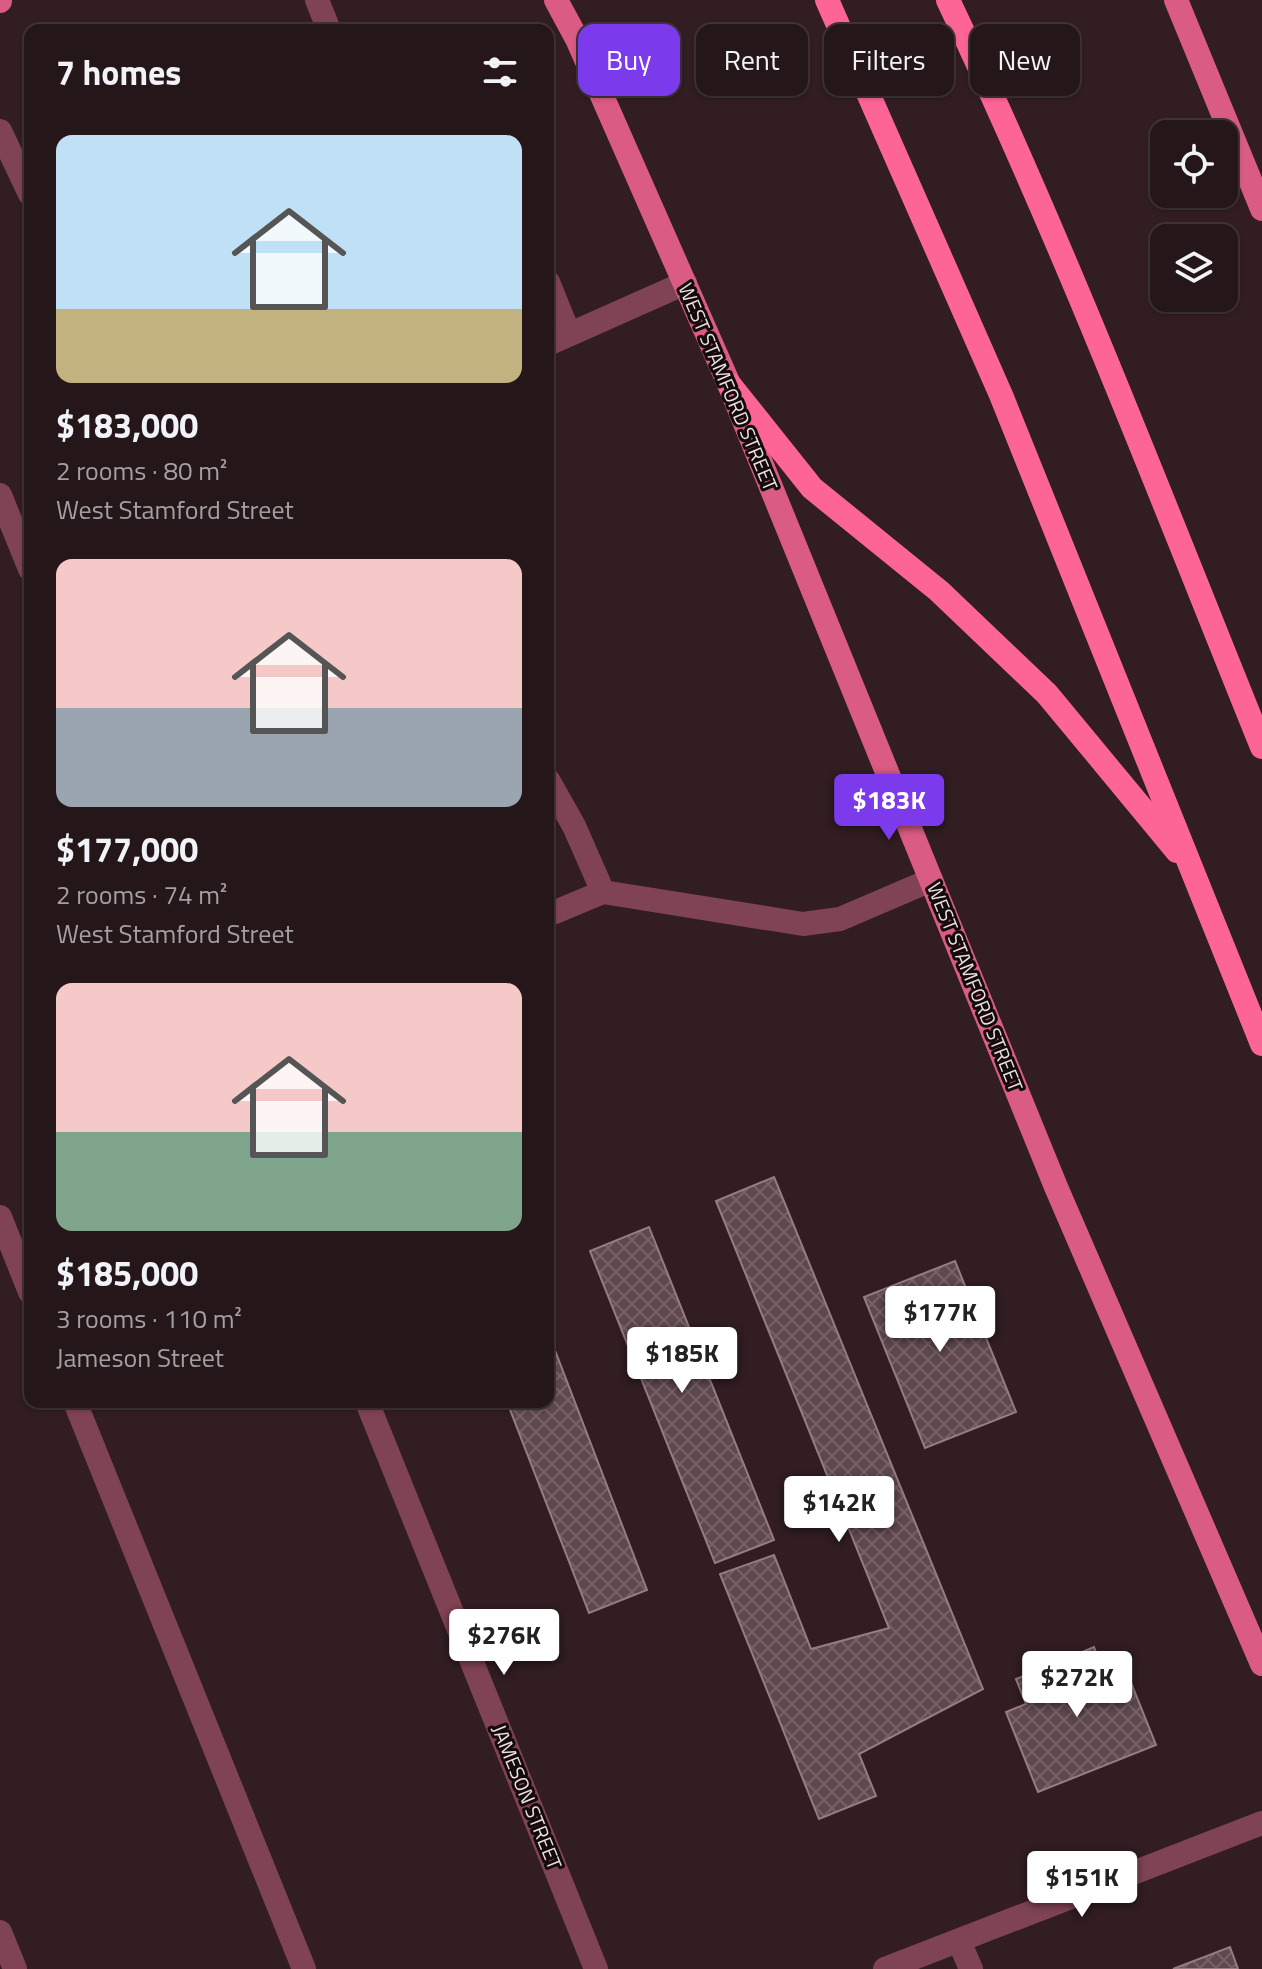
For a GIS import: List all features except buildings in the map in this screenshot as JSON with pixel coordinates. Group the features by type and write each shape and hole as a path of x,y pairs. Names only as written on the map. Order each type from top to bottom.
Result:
{"highway":[{"path":"827,0 1001,395 1262,1044"},
{"path":"948,0 997,102 1262,747"},
{"path":"729,384 812,488 939,591 1047,694 1191,867"}],"main road":[{"name":"WEST STAMFORD STREET","path":"556,0 577,39 729,384 1056,1187 1262,1664"},
{"path":"1176,0 1262,209"}],"street":[{"path":"317,0 327,24"},
{"path":"0,131 24,181"},
{"path":"554,316 558,339 685,283"},
{"path":"0,495 24,550"},
{"path":"554,791 574,826 603,892"},
{"path":"554,912 603,892 803,924 840,919 931,880"},
{"path":"0,1217 24,1277"},
{"path":"77,1408 304,1969"},
{"name":"JAMESON STREET","path":"369,1408 596,1969"},
{"path":"885,1969 1262,1823"},
{"path":"0,1932 15,1969"},
{"path":"959,1941 971,1969"}]}
